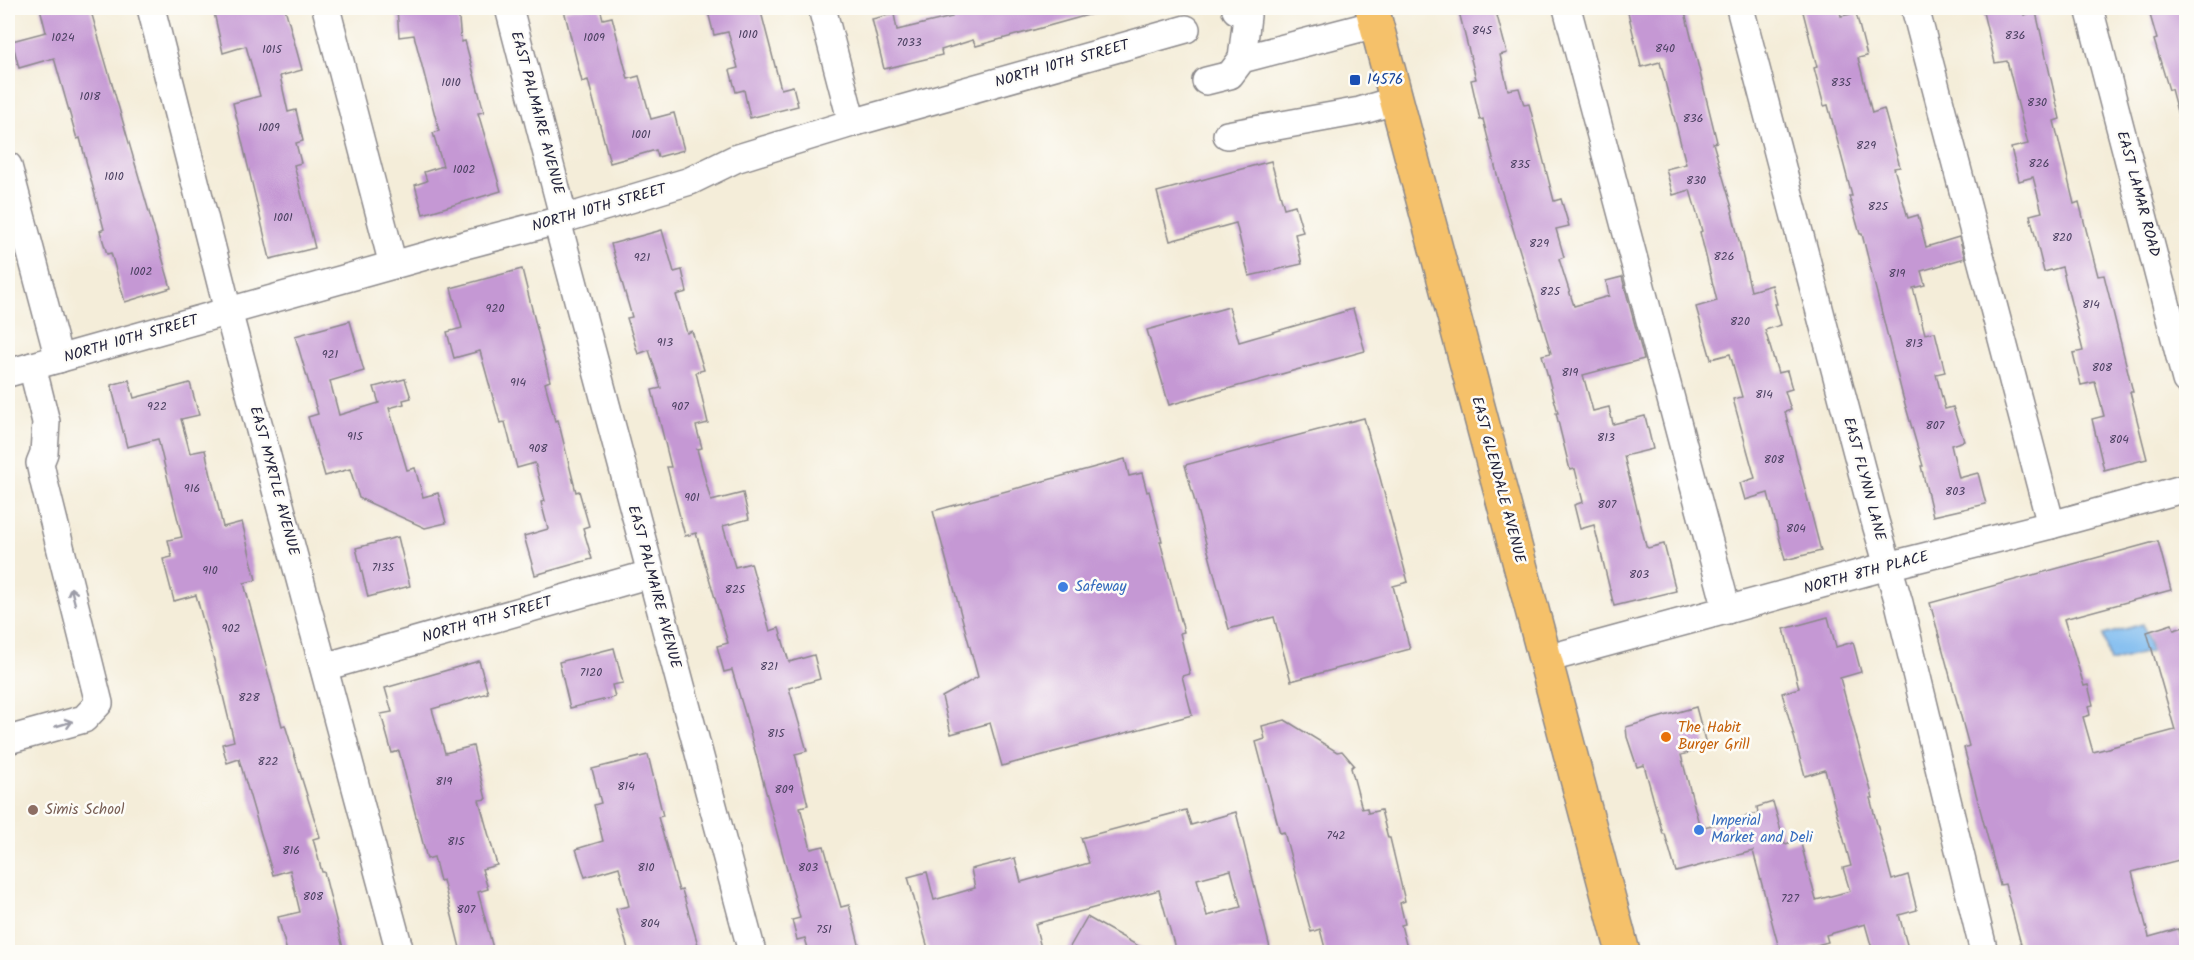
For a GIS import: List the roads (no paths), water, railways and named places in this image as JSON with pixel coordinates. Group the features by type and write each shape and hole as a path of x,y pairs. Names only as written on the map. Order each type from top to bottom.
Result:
{"main road":[{"name":"EAST GLENDALE AVENUE","path":"1374,16 1623,952"}],"street":[{"name":"EAST MYRTLE AVENUE","path":"151,8 228,311 400,952"},
{"path":"326,8 393,265"},
{"name":"EAST PALMAIRE AVENUE","path":"509,8 650,574 752,952"},
{"path":"822,8 852,123"},
{"path":"1567,8 1727,610"},
{"name":"EAST FLYNN LANE","path":"1740,8 1888,566 1984,952"},
{"path":"1915,8 2051,525"},
{"name":"EAST LAMAR ROAD","path":"2089,8 2187,380"},
{"path":"1206,81 1230,75 1242,59 1246,16 1236,10"},
{"path":"1242,59 1374,16"},
{"name":"NORTH 10TH STREET","path":"20,370 560,220 690,181 735,159 852,123 1186,29"},
{"path":"1227,135 1360,111 1396,100"},
{"path":"8,166 59,359"},
{"path":"8,740 84,719 99,704 40,463 44,453 46,422 20,370"},
{"name":"NORTH 8TH PLACE","path":"1546,659 1888,566 2187,489"},
{"name":"NORTH 9TH STREET","path":"324,667 650,574"}],"water":[{"path":"2143,624 2151,651 2110,662 2103,635"}],"place":[{"name":"14576","path":"1355,80"},
{"name":"Safeway","path":"1063,587"},
{"name":"The Habit Burger Grill","path":"1666,737"},
{"name":"Simis School","path":"33,810"},
{"name":"Imperial Market and Deli","path":"1699,830"}]}
